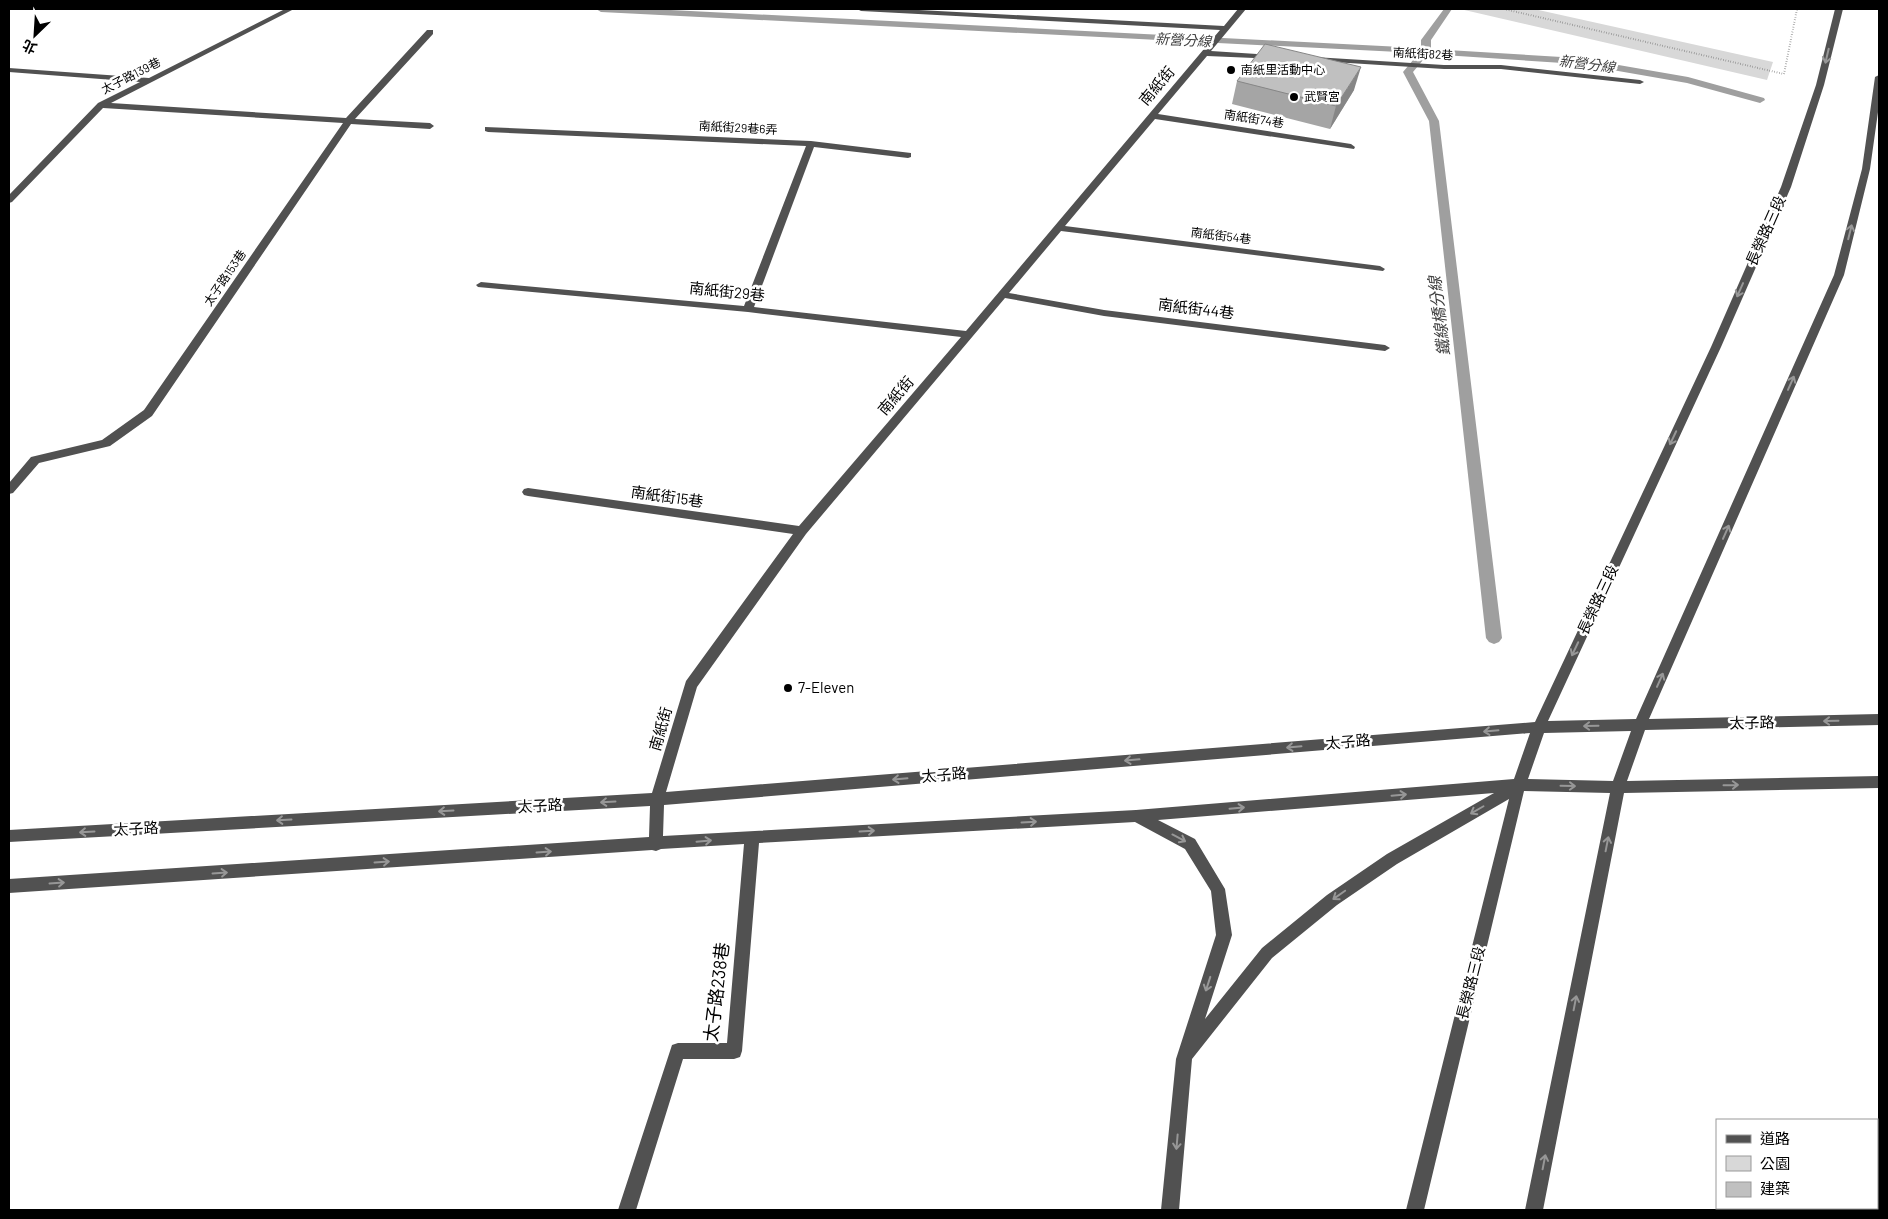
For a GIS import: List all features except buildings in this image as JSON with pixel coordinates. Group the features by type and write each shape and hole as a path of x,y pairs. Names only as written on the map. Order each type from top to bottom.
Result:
{"street":[{"path":"862,9 1225,28"},
{"name":"南紙街","path":"656,845 657,799 690,685 802,531 1003,295 1242,9"},
{"name":"長榮路三段","path":"1415,1210 1520,785 1539,727 1716,346 1786,187 1820,85 1839,9"},
{"name":"太子路139巷","path":"9,200 101,105 288,10"},
{"name":"太子路153巷","path":"9,490 35,460 106,443 148,413 349,120 430,32"},
{"path":"1204,53 1281,57"},
{"name":"南紙街82巷","path":"1310,59 1444,67 1501,67 1640,82"},
{"path":"9,70 149,80"},
{"path":"1534,1210 1618,787 1640,725 1839,275 1866,170 1879,77"},
{"path":"101,105 430,126"},
{"name":"南紙街74巷","path":"1153,116 1351,147"},
{"name":"南紙街29巷6弄","path":"488,129 811,144 908,155"},
{"path":"748,309 811,144"},
{"name":"南紙街54巷","path":"1059,228 1380,269"},
{"name":"南紙街29巷","path":"480,285 748,309 969,335"},
{"name":"南紙街44巷","path":"1003,295 1104,313 1385,348"},
{"name":"南紙街15巷","path":"528,492 802,531"},
{"name":"太子路","path":"9,836 657,799 1539,727 1879,720"},
{"path":"9,886 656,845 752,837 1136,816 1520,785 1618,787 1879,782"},
{"path":"1184,1059 1267,953 1332,900 1392,859 1520,785"},
{"path":"1136,816 1190,844 1218,889 1224,936 1184,1059 1170,1210"},
{"name":"太子路238巷","path":"627,1210 678,1051 734,1051 752,837"}],"path":[{"path":"1504,9 1784,74 1797,9"}],"green space":[{"path":"1460,9 1534,9 1773,62 1767,80"}],"waterway":[{"name":"新營分線","path":"601,9 1426,51"},
{"name":"鐵線橋分線","path":"1426,51 1426,40 1448,9"},
{"name":"新營分線","path":"1426,51 1578,61 1688,80 1760,100"},
{"name":"鐵線橋分線","path":"1426,51 1408,72 1434,121 1494,638"}],"place":[{"name":"南紙里活動中心","path":"1231,70"},
{"name":"武賢宮","path":"1294,97"},
{"name":"7-Eleven","path":"788,688"}]}
